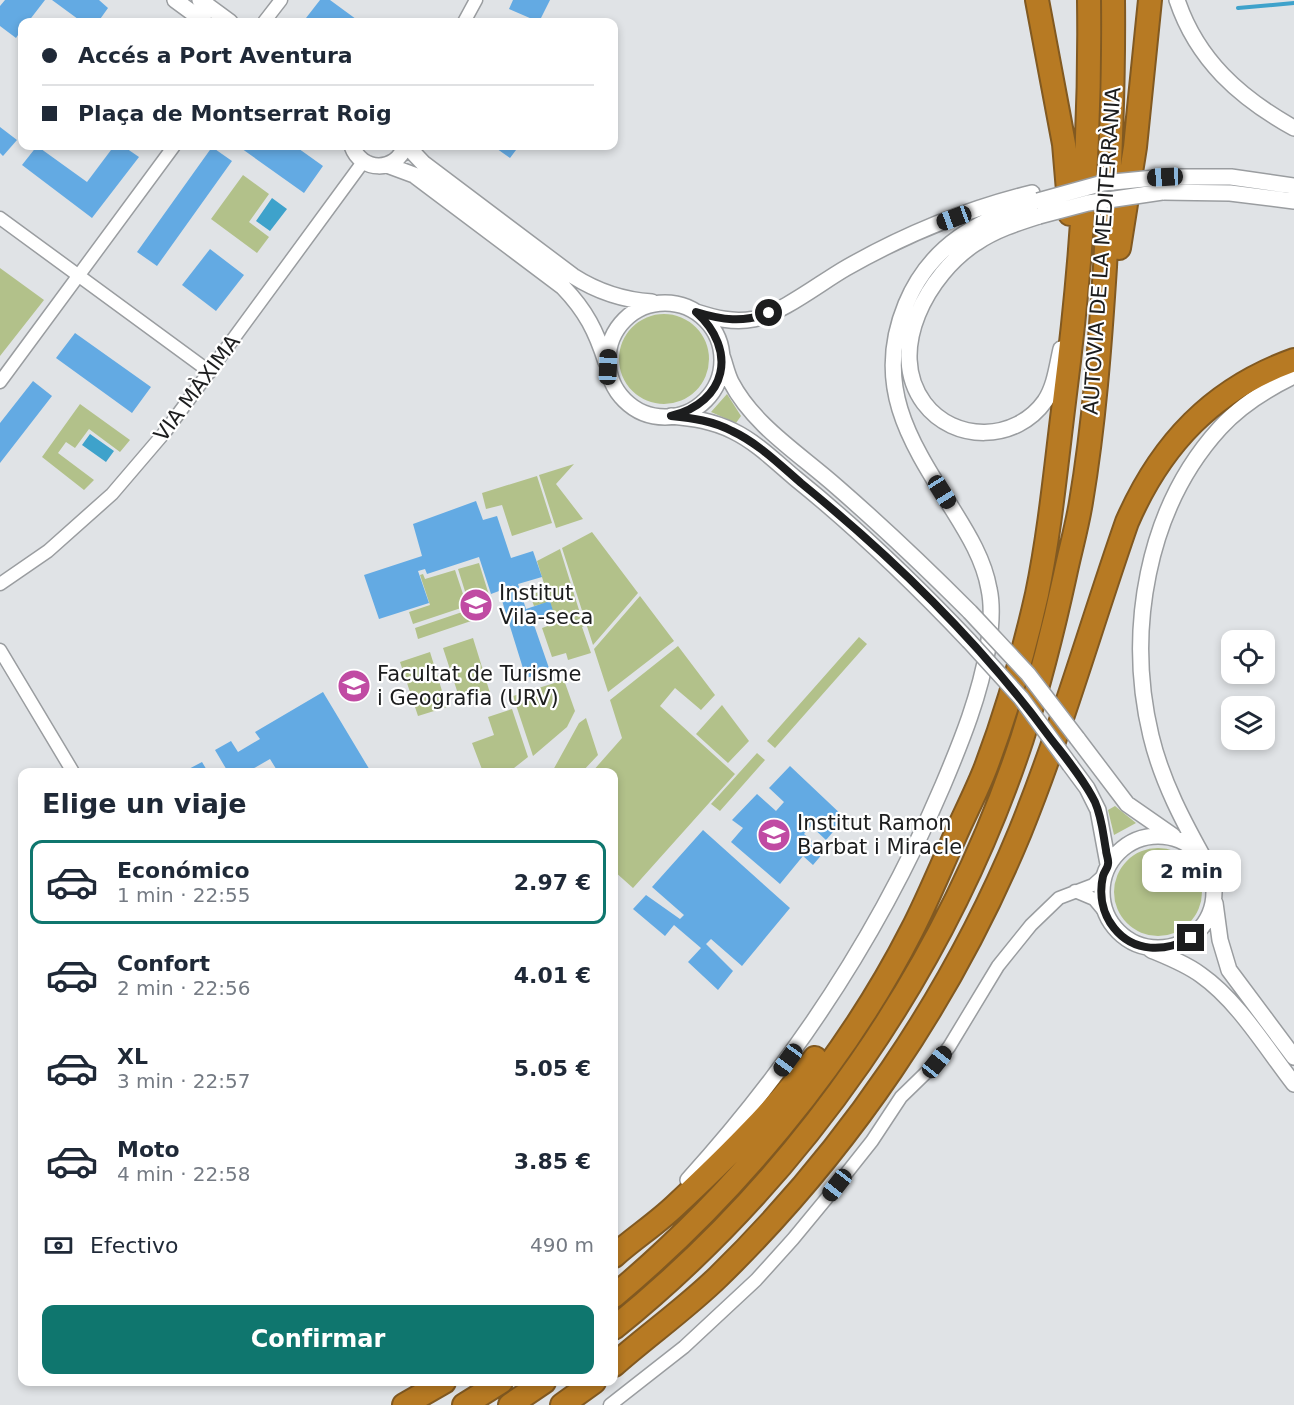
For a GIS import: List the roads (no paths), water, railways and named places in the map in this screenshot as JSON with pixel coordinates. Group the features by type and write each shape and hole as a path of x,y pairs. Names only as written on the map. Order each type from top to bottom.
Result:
{"highway":[{"path":"1037,0 1067,171 1070,251 1057,388 1064,405"},
{"name":"AUTOVIA DE LA MEDITERRÀNIA","path":"618,1292 701,1215 771,1138 838,1050 883,982 912,931 985,770 1003,719 1028,630 1046,549 1075,320 1083,217 1089,0"},
{"name":"AUTOVIA DE LA MEDITERRÀNIA","path":"618,1324 701,1250 794,1152 850,1077 917,971 964,882 1004,787 1021,741 1055,621 1081,502 1100,349 1111,141 1113,0"},
{"path":"1100,349 1110,315 1135,147 1150,0"},
{"path":"618,1361 717,1278 786,1206 848,1130 904,1051 956,965 1020,833 1070,696 1116,553 1139,495 1164,454 1204,411 1249,380 1294,360"},
{"path":"618,1253 673,1208 777,1104 828,1041 890,952 912,931"},
{"path":"643,1339 783,1178 794,1152"},
{"path":"404,1405 437,1386"},
{"path":"464,1405 495,1386"},
{"path":"510,1405 538,1386"},
{"path":"562,1405 588,1386"}],"street":[{"path":"175,0 200,18"},
{"path":"200,0 225,18"},
{"path":"267,18 281,0"},
{"path":"466,18 476,0"},
{"path":"1177,0 1187,26 1198,45 1221,75 1249,100 1294,128"},
{"path":"0,382 171,150"},
{"path":"354,150 363,162 379,166 387,165 399,157 403,150"},
{"path":"410,150 423,163 583,283 612,296 633,301 679,304 717,319 735,320 755,318 777,309 847,268 909,236 972,211 1038,203 1088,202 1164,185 1231,177 1294,186"},
{"name":"VIA MÀXIMA","path":"0,584 48,551 112,494 165,432 363,162"},
{"path":"387,165 414,175 563,287 581,306 591,323 613,384 623,399 636,409 653,416 709,421 734,431 825,502 908,577 969,640 1021,698 1087,789 1098,810 1106,870 1101,894 1104,911"},
{"path":"638,1236 753,1106 841,982 898,884 930,816 972,712 988,645 992,608 989,587 981,561 969,536 906,431 898,409 895,389 893,357 900,318 909,296 927,266 940,252 981,222 1103,183 1164,185 1294,201"},
{"path":"1038,203 1001,230 976,243 943,273 926,297 915,322 910,345 910,371 924,403 940,419 951,426 972,433 994,432 1006,430 1028,417 1045,400 1054,378 1061,349"},
{"path":"0,218 210,372"},
{"path":"608,367 609,349 615,332 627,317 643,307 661,303"},
{"path":"696,312 709,323 718,339 730,380 742,400 757,417 920,561 970,612 1028,674 1127,804 1190,845 1207,864"},
{"path":"671,416 688,412 703,402 714,389 720,373 722,356"},
{"path":"1294,376 1249,403 1221,426 1182,483 1157,541 1142,616 1140,662 1151,738 1174,804 1212,874 1220,940 1229,970 1294,1057"},
{"path":"0,650 71,768"},
{"path":"610,1405 684,1347 756,1280 793,1239 872,1141 901,1097 949,1047 998,966 1031,925 1059,898 1093,885 1116,854 1139,839 1165,836 1178,839"},
{"path":"1075,891 1094,899 1124,938 1182,964 1212,984 1238,1011 1294,1084"},
{"path":"1146,948 1161,949 1191,938 1203,927 1211,913 1215,897"}],"water":[{"path":"272,198 287,209 270,231 256,221"},
{"path":"90,434 114,451 106,462 82,445"}],"waterway":[{"path":"1238,8 1294,3"}],"place":[{"name":"Institut Vila-seca","path":"476,605"},
{"name":"Facultat de Turisme i Geografia (URV)","path":"354,686"},
{"name":"Institut Ramon Barbat i Miracle","path":"774,835"}]}
